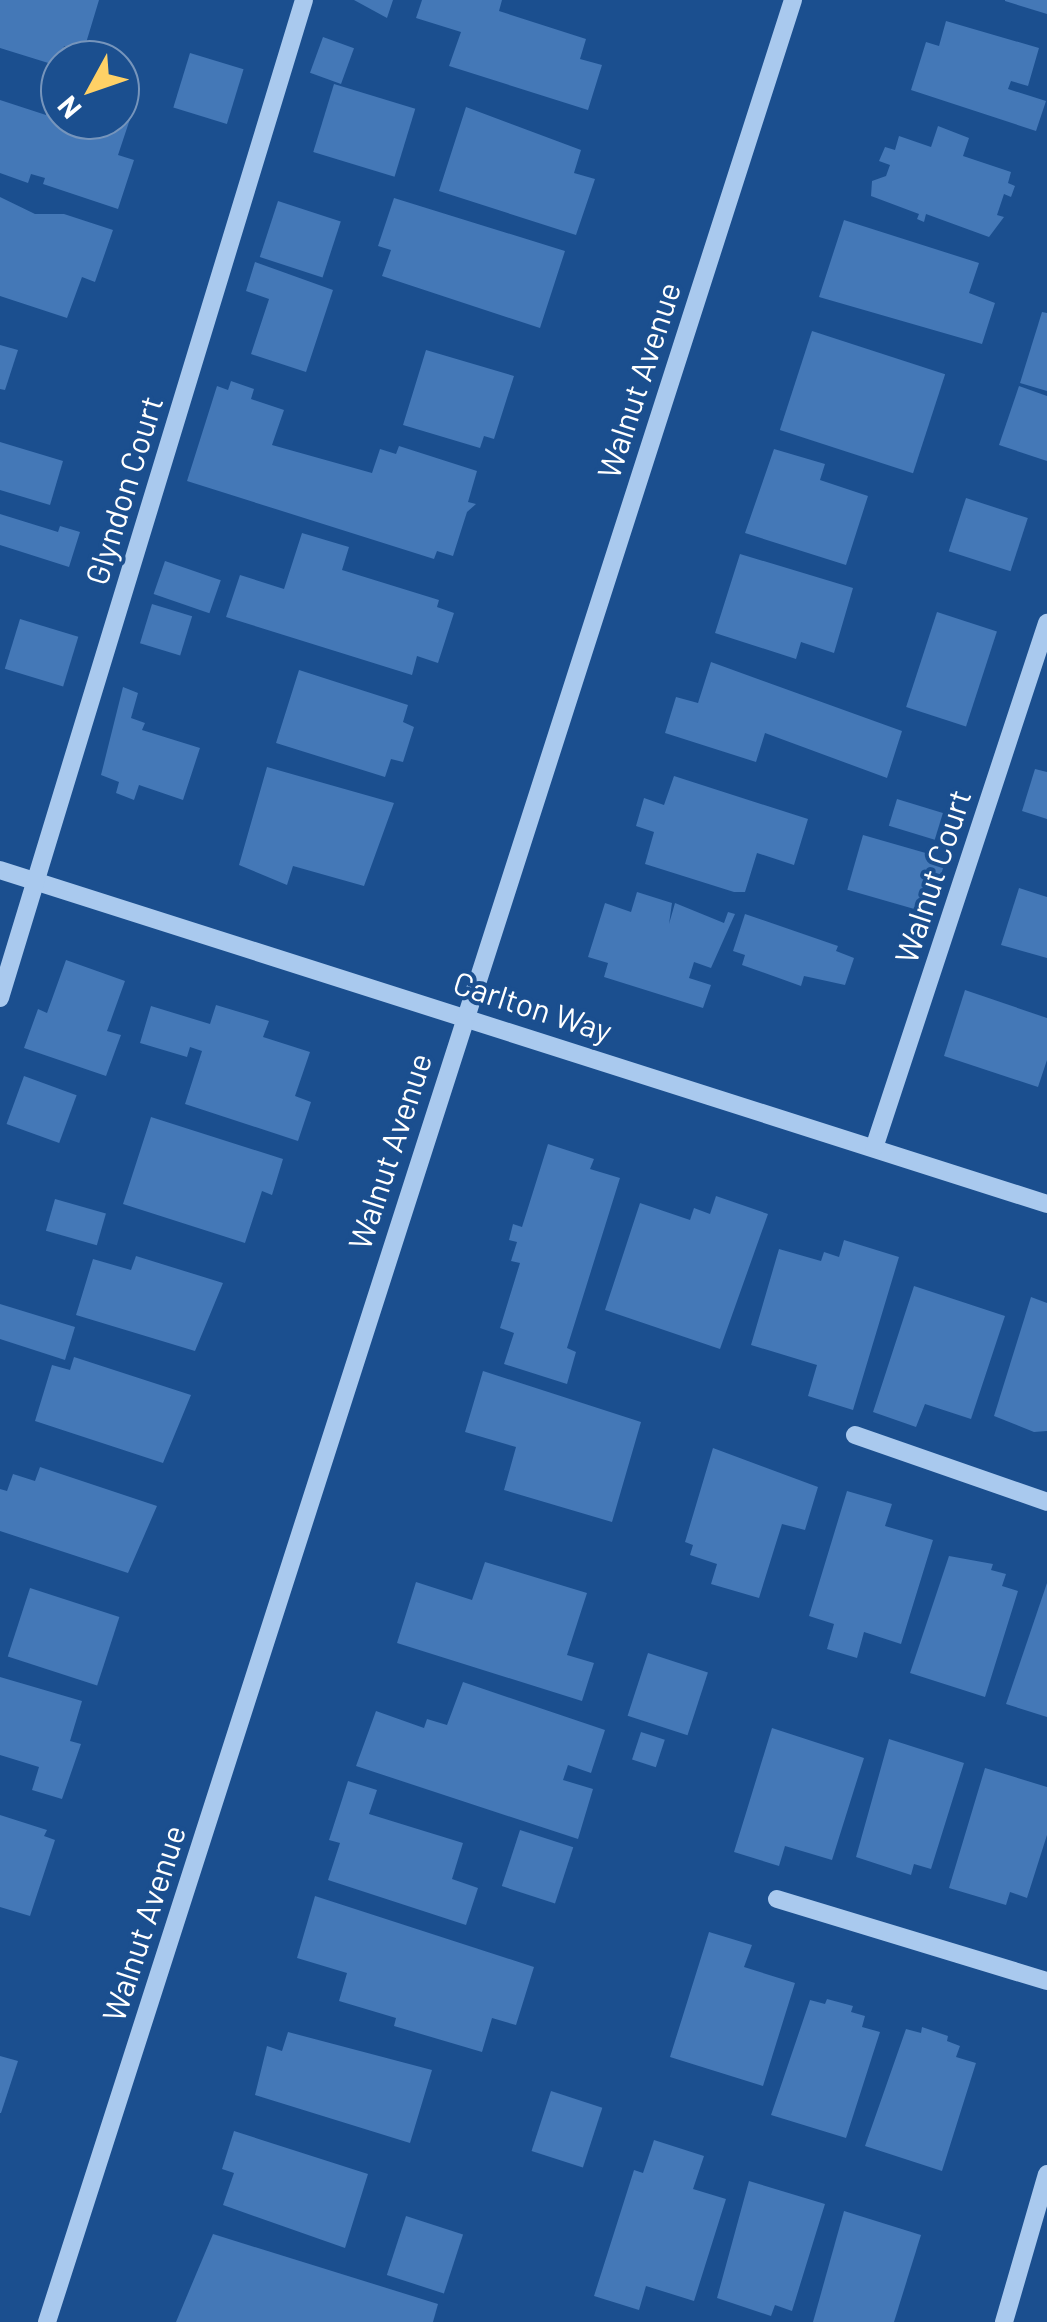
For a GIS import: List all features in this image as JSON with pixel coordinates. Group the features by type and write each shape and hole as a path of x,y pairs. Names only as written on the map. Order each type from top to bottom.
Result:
{"street":[{"name":"Glyndon Court","path":"0,998 304,0"},
{"name":"Walnut Avenue","path":"47,2322 463,1016 793,0"},
{"name":"Walnut Court","path":"874,1148 1047,623"},
{"name":"Carlton Way","path":"0,870 1047,1204"},
{"path":"854,1436 1047,1502"},
{"path":"777,1900 1047,1982"},
{"path":"1004,2322 1047,2174"}],"building":[{"path":"0,0 99,0 87,40 40,40 40,60 0,48"},
{"path":"354,0 393,0 387,18"},
{"path":"422,0 502,0 499,11 586,39 580,59 602,65 588,110 449,66 461,32 416,18"},
{"path":"1047,0 1047,14 1005,1"},
{"path":"946,21 1039,48 1028,86 1011,81 1008,89 1046,101 1036,131 911,90 926,42 939,46"},
{"path":"323,37 354,48 341,84 310,73"},
{"path":"190,53 244,69 227,124 173,108"},
{"path":"334,84 415,109 395,177 313,152"},
{"path":"0,100 40,113 40,140 123,140 118,155 134,160 118,209 43,184 45,178 31,174 28,183 0,173"},
{"path":"466,107 581,150 574,173 595,179 576,235 439,191"},
{"path":"938,126 969,138 963,156 1011,172 1008,183 1015,186 1011,197 1004,194 997,215 1004,217 989,237 926,214 924,222 917,219 919,214 871,196 872,181 886,176 890,165 879,161 885,147 895,150 899,136 931,147"},
{"path":"0,197 35,214 64,214 113,230 95,282 82,277 67,318 0,296"},
{"path":"394,198 565,251 540,328 382,276 391,250 378,246"},
{"path":"278,201 341,221 323,278 260,257"},
{"path":"844,220 979,263 969,293 995,303 982,344 819,297"},
{"path":"255,262 333,290 306,372 251,354 269,299 246,291"},
{"path":"1042,312 1047,313 1047,391 1020,383"},
{"path":"812,331 945,374 913,473 780,430"},
{"path":"0,345 18,350 5,390 0,389"},
{"path":"426,350 514,376 494,439 484,436 480,448 403,425"},
{"path":"231,381 254,389 251,399 284,410 272,445 372,473 380,449 396,454 399,446 477,471 468,502 476,504 467,512 453,556 437,551 434,559 187,481 217,386 228,390"},
{"path":"1019,386 1047,396 1047,461 999,445"},
{"path":"0,442 63,461 50,505 0,490"},
{"path":"774,449 825,464 820,480 868,496 846,565 745,533"},
{"path":"966,498 1028,518 1011,571 949,551"},
{"path":"0,514 58,532 60,526 80,532 69,567 0,545"},
{"path":"302,533 349,547 342,570 439,600 437,607 454,613 438,663 417,656 412,675 226,617 240,575 284,589"},
{"path":"740,554 853,588 834,653 801,642 796,659 715,633"},
{"path":"165,561 221,580 209,613 154,594"},
{"path":"152,604 192,616 180,655 140,643"},
{"path":"937,612 997,631 966,727 906,707"},
{"path":"20,619 78,637 63,687 5,669"},
{"path":"711,662 902,731 887,778 765,733 756,762 665,733 676,697 698,703"},
{"path":"299,670 408,705 403,722 414,727 403,762 391,759 385,777 276,743"},
{"path":"123,687 138,693 131,718 145,723 142,730 200,748 183,800 139,785 134,800 116,793 119,782 101,775"},
{"path":"267,767 394,803 364,886 293,866 287,885 239,865"},
{"path":"1035,769 1047,772 1047,819 1022,811"},
{"path":"674,776 808,819 794,865 757,853 745,892 734,892 645,864 654,832 636,826 644,798 664,805"},
{"path":"897,799 943,813 935,840 889,826"},
{"path":"863,835 946,859 930,913 847,890"},
{"path":"1019,888 1047,897 1047,958 1001,945"},
{"path":"637,892 672,903 669,924 675,903 724,923 728,912 735,914 711,968 694,962 689,978 711,985 703,1008 604,977 608,963 588,957 605,903 631,912"},
{"path":"745,914 838,946 836,951 854,958 845,985 804,976 801,986 742,965 745,955 733,951"},
{"path":"66,960 125,981 107,1031 121,1035 106,1076 24,1048 38,1009 47,1013"},
{"path":"965,990 1047,1018 1047,1060 1038,1087 944,1056"},
{"path":"216,1005 269,1021 263,1037 310,1052 295,1096 311,1102 298,1141 185,1104 202,1051 190,1047 187,1057 140,1043 151,1006 210,1024"},
{"path":"24,1076 77,1095 59,1143 7,1124"},
{"path":"151,1117 283,1159 272,1195 262,1191 245,1243 123,1204"},
{"path":"548,1144 594,1159 590,1169 620,1178 567,1348 576,1352 567,1384 504,1364 514,1333 500,1328 520,1263 511,1261 517,1242 509,1240 513,1224 522,1227"},
{"path":"716,1196 768,1214 720,1349 605,1310 640,1203 690,1220 694,1208 710,1214"},
{"path":"55,1199 106,1214 97,1245 46,1231"},
{"path":"844,1240 899,1257 853,1410 808,1396 817,1365 751,1345 779,1249 821,1261 824,1252 839,1257"},
{"path":"136,1256 223,1283 195,1351 76,1315 93,1259 131,1270"},
{"path":"914,1286 1005,1316 971,1419 925,1404 916,1427 873,1412"},
{"path":"1031,1297 1047,1303 1047,1431 1034,1432 994,1416"},
{"path":"0,1304 75,1327 65,1360 0,1339"},
{"path":"74,1357 191,1395 163,1463 35,1421 52,1365 70,1370"},
{"path":"483,1371 641,1422 612,1522 504,1490 516,1447 465,1432"},
{"path":"713,1448 818,1487 805,1530 782,1524 759,1598 711,1584 717,1564 690,1555 693,1545 685,1542"},
{"path":"40,1467 157,1506 128,1573 0,1531 0,1489 7,1491 13,1474 35,1481"},
{"path":"847,1491 892,1504 885,1526 933,1540 901,1644 864,1632 857,1658 827,1649 834,1624 809,1616"},
{"path":"949,1556 993,1564 991,1570 1006,1574 1002,1586 1018,1591 985,1697 910,1673"},
{"path":"485,1562 587,1593 567,1655 594,1663 582,1701 397,1643 416,1582 472,1600"},
{"path":"1047,1583 1047,1717 1006,1704"},
{"path":"30,1588 119,1617 97,1686 8,1656"},
{"path":"648,1653 708,1672 688,1735 628,1716"},
{"path":"0,1677 82,1701 70,1741 81,1744 62,1799 32,1790 39,1767 0,1755"},
{"path":"463,1682 605,1730 591,1773 568,1765 563,1780 593,1789 578,1839 356,1766 376,1711 424,1728 427,1719 447,1725"},
{"path":"772,1728 864,1758 832,1860 785,1846 779,1866 734,1852"},
{"path":"641,1732 665,1740 656,1767 632,1760"},
{"path":"889,1739 964,1763 931,1869 914,1864 911,1875 856,1857"},
{"path":"985,1768 1047,1787 1047,1835 1027,1898 1010,1892 1006,1905 949,1888"},
{"path":"348,1781 377,1790 369,1814 463,1843 452,1879 478,1888 466,1925 328,1880 340,1843 329,1840"},
{"path":"0,1815 47,1830 44,1836 55,1840 30,1916 0,1907"},
{"path":"520,1830 573,1847 555,1903 502,1886"},
{"path":"315,1896 534,1967 516,2025 492,2018 482,2052 394,2026 396,2018 339,2001 347,1973 297,1958"},
{"path":"709,1932 752,1945 744,1967 795,1983 763,2086 670,2057"},
{"path":"827,1999 853,2006 851,2012 865,2016 862,2027 880,2032 846,2138 771,2115 810,2000 825,2004"},
{"path":"922,2027 948,2036 947,2041 960,2046 956,2057 976,2063 942,2171 865,2146 906,2029 921,2033"},
{"path":"288,2032 432,2070 410,2143 255,2095 267,2046 282,2051"},
{"path":"0,2056 18,2061 1,2113 0,2113"},
{"path":"551,2091 602,2108 583,2168 532,2151"},
{"path":"234,2131 368,2174 345,2248 223,2205 234,2173 222,2169"},
{"path":"654,2140 704,2156 693,2189 726,2199 694,2301 646,2286 639,2310 594,2296 634,2170 643,2173"},
{"path":"749,2181 825,2204 792,2311 775,2305 771,2316 717,2298"},
{"path":"844,2211 921,2235 894,2322 813,2322"},
{"path":"406,2216 463,2235 444,2294 387,2275"},
{"path":"213,2234 438,2304 433,2322 176,2322"}]}
